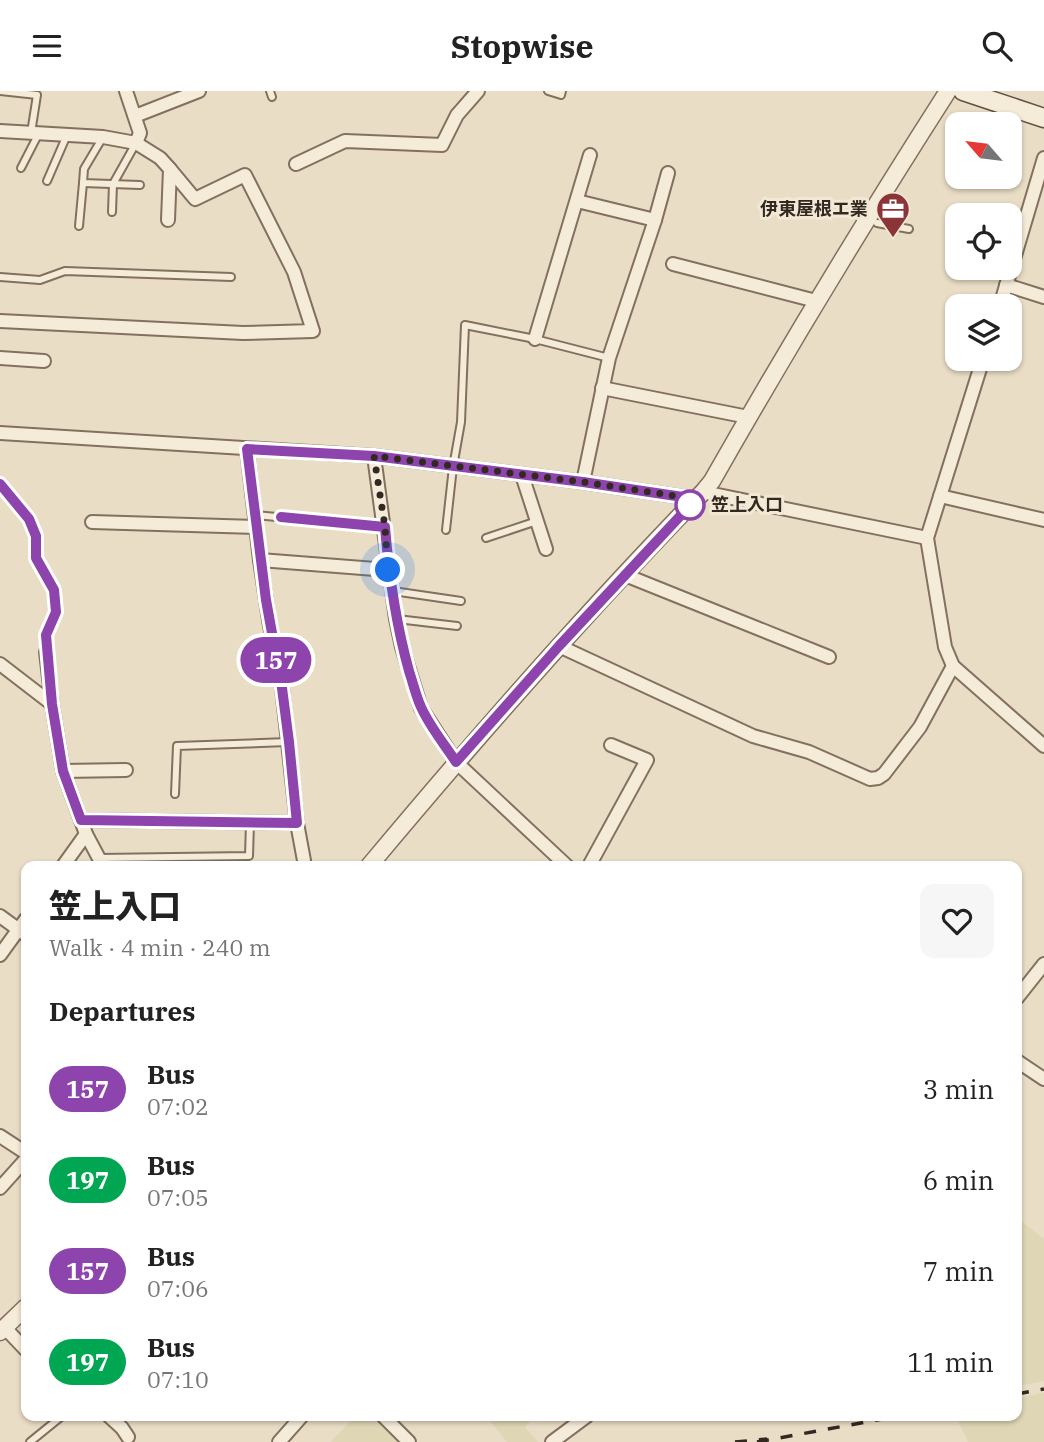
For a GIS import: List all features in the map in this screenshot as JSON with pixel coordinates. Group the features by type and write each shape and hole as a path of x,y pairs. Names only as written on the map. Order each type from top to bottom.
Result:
{"main road":[{"path":"963,91 1044,118"}],"street":[{"path":"126,91 140,133 136,143"},
{"path":"135,116 198,91"},
{"path":"296,164 345,141 442,145 457,115 478,91"},
{"path":"373,861 559,646 712,481 816,301 948,91"},
{"path":"0,321 243,333 313,331 293,272 245,175 195,199 160,158 136,143 103,137 1,133"},
{"path":"535,339 590,155"},
{"path":"1003,294 1040,190 1044,158"},
{"path":"169,221 170,169"},
{"path":"583,482 610,358 668,173"},
{"path":"577,201 655,220"},
{"path":"673,264 816,301"},
{"path":"1006,285 1044,297"},
{"path":"0,358 44,361"},
{"path":"979,371 927,538 945,647 953,666 1044,746"},
{"path":"602,388 748,417"},
{"path":"0,433 374,456 699,496 927,538"},
{"path":"247,449 260,560 289,742 297,823 304,861"},
{"path":"374,456 396,619 421,708 456,762 562,861"},
{"path":"523,475 546,549"},
{"path":"940,496 1044,520"},
{"path":"92,522 256,521"},
{"path":"260,560 388,570"},
{"path":"625,575 829,657"},
{"path":"559,646 753,736 809,752 870,779 884,774 920,727 953,666"},
{"path":"46,652 63,771 86,834 100,861"},
{"path":"2,670 52,704"},
{"path":"592,861 647,760 611,745"},
{"path":"63,771 126,770"},
{"path":"81,820 297,823"},
{"path":"67,861 86,834"},
{"path":"0,916 21,926"},
{"path":"0,955 21,931"},
{"path":"1022,992 1044,964"},
{"path":"1022,1064 1044,1079"},
{"path":"0,1136 21,1150"},
{"path":"0,1188 21,1165"},
{"path":"21,1312 2,1330 21,1346"},
{"path":"114,1421 128,1437"},
{"path":"279,1442 298,1421"},
{"path":"388,1421 409,1442"},
{"path":"552,1442 580,1421"}],"lane":[{"path":"0,91 37,95 35,133 21,168"},
{"path":"548,91 561,95 562,91"},
{"path":"47,181 67,135"},
{"path":"79,226 84,169 103,137"},
{"path":"112,212 113,184 136,143"},
{"path":"83,183 140,184"},
{"path":"877,223 909,229"},
{"path":"0,277 40,280 65,271 231,277"},
{"path":"446,530 461,422 465,325 610,358"},
{"path":"0,484 29,519 36,536 36,558 54,590 56,612 46,635 46,652"},
{"path":"256,521 385,527"},
{"path":"486,538 537,521"},
{"path":"393,591 461,601"},
{"path":"396,619 457,626"},
{"path":"175,793 177,746 289,742"},
{"path":"126,861 249,856 250,823"},
{"path":"30,1442 56,1421"}],"shaded area":[{"path":"1022,1222 1044,1239 1044,1381 1022,1385"},
{"path":"1044,1393 1044,1442 968,1442 958,1421 1022,1421 1022,1397"},
{"path":"350,1421 382,1421 402,1442 331,1442"},
{"path":"490,1421 531,1421 525,1427 538,1442 507,1442"}],"railway":[{"path":"1022,1393 1044,1389"},
{"path":"757,1442 872,1421"},
{"path":"735,1442 767,1439"}],"bus line":[{"name":"157","path":"0,484 29,519 36,536 36,558 54,590 56,612 46,635 52,704 63,771 81,820 297,823 282,688 260,560 247,449 374,456 696,499 559,646 456,762 421,708 413,684 396,619 388,570 385,527 281,517"}],"place":[{"name":"伊東屋根エ業","path":"893,239"},
{"name":"笠上入口","path":"690,505"}],"route":[{"path":"388,570 385,527 374,456 696,499 690,505"}]}
